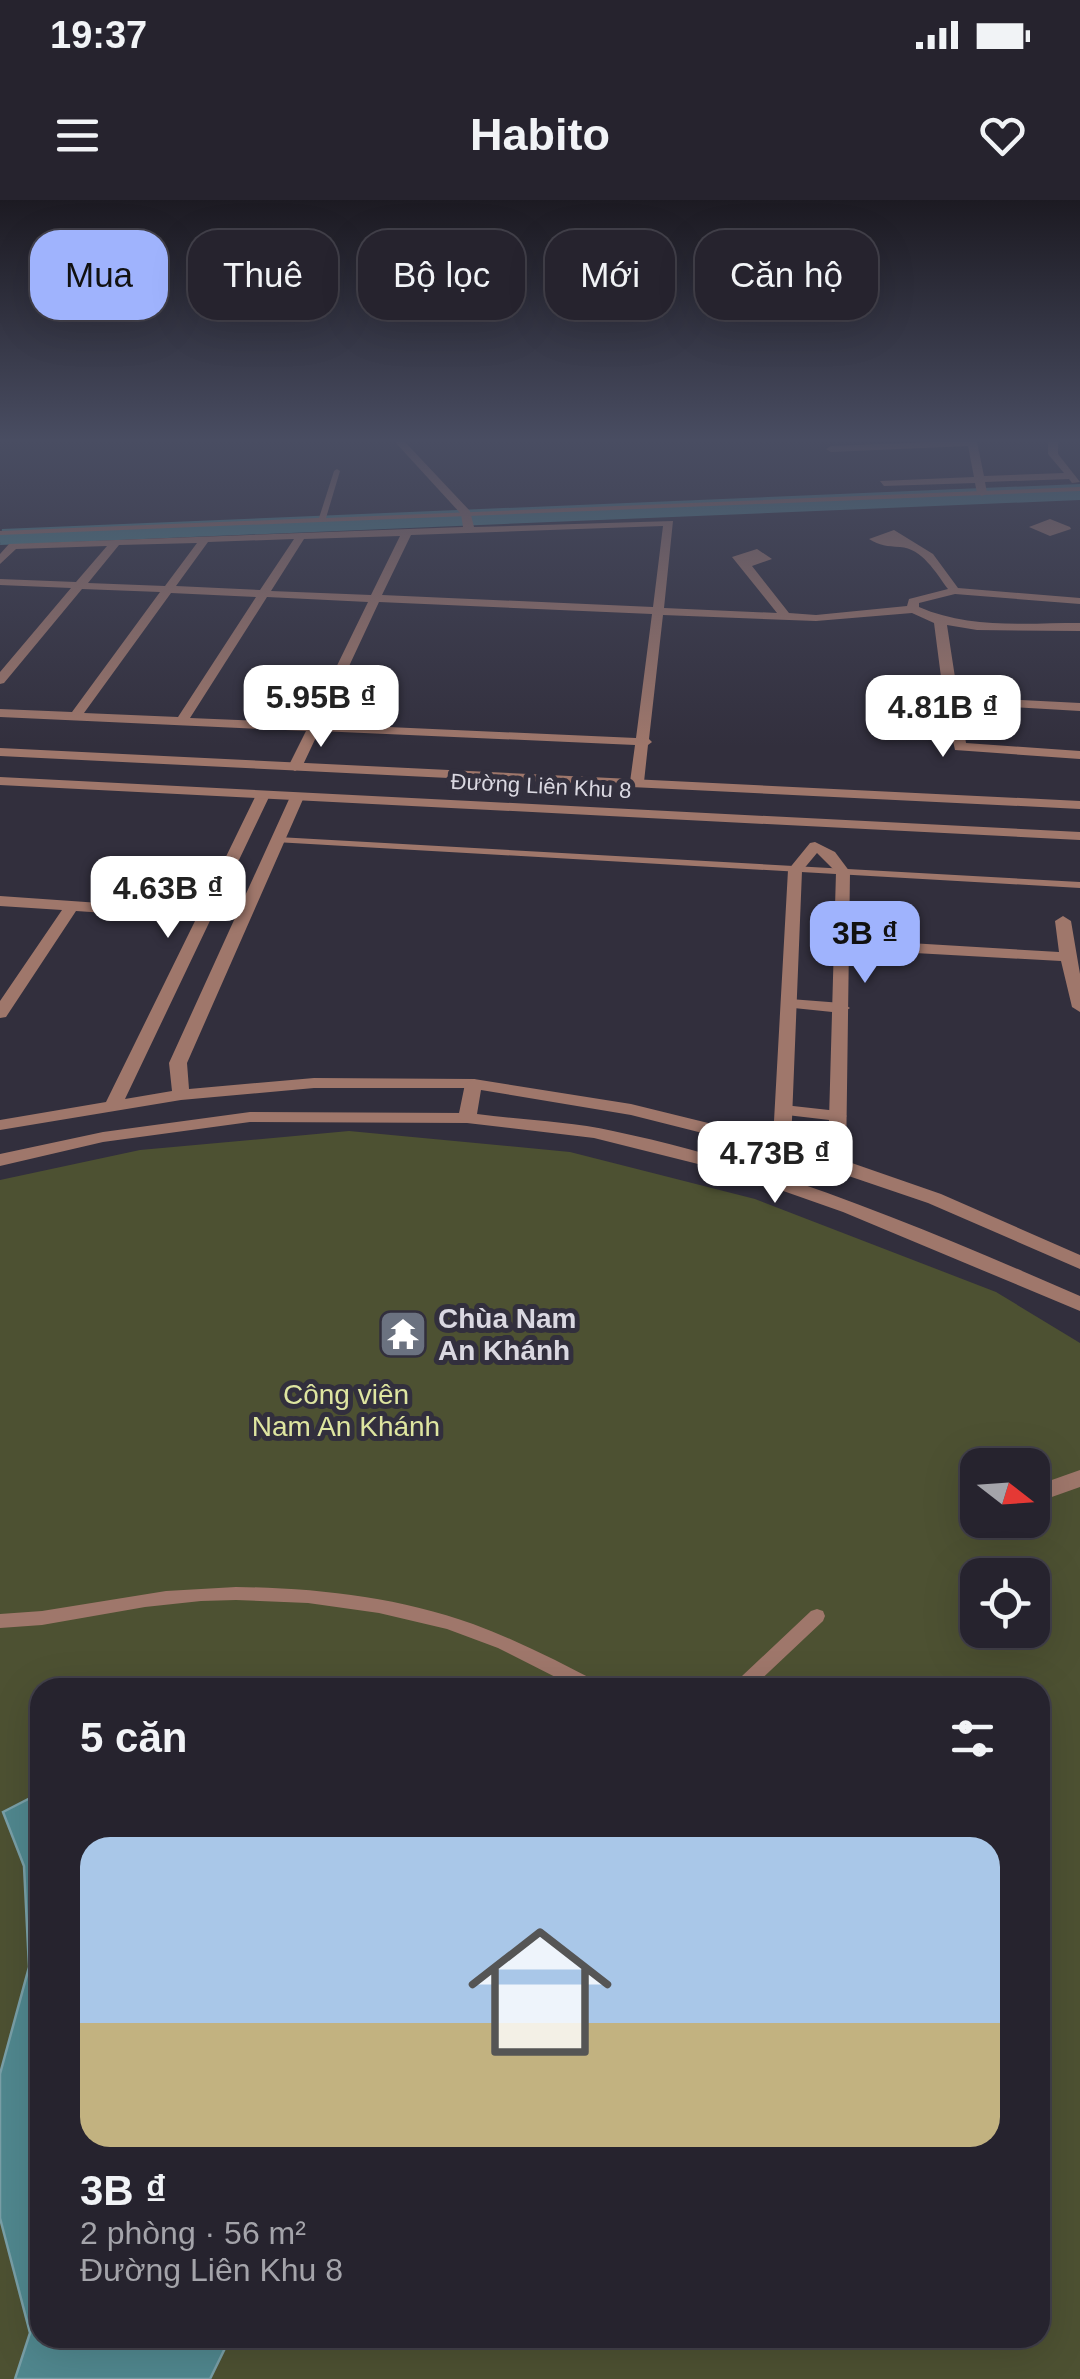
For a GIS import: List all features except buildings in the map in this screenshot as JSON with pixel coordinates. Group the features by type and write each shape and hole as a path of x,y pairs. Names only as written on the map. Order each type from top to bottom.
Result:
{"street":[{"path":"0,562 14,546 72,544"},
{"path":"0,680 114,544"},
{"path":"76,716 202,544"},
{"path":"180,722 296,544"},
{"path":"295,767 310,728 401,544"},
{"path":"637,782 667,544"},
{"path":"906,544 928,556 955,591"},
{"path":"742,561 786,617"},
{"path":"0,582 786,617 913,609 940,620 977,626 1076,631"},
{"path":"913,609 912,601 955,591 1080,601"},
{"path":"940,620 960,747 1080,755"},
{"path":"950,700 1080,707"},
{"path":"0,713 645,742"},
{"name":"Đường Liên Khu 8","path":"0,752 1080,805"},
{"name":"Đường Liên Khu 8","path":"0,781 1080,836"},
{"path":"782,1146 796,870 815,846 814,792"},
{"path":"114,1106 262,795"},
{"path":"181,1095 178,1063 297,796"},
{"path":"815,846 830,855 843,872 836,1162"},
{"path":"0,901 206,915"},
{"path":"0,1013 72,906"},
{"path":"1063,921 1080,1007"},
{"path":"843,944 1068,958"},
{"path":"182,965 220,968"},
{"path":"790,1004 842,1008"},
{"path":"0,1125 181,1095 314,1084 474,1084 564,1095 836,1162 937,1198 1080,1264"},
{"path":"467,1118 474,1084"},
{"path":"784,1110 838,1116"},
{"path":"0,1160 102,1136 250,1117 467,1118 610,1136 759,1174 928,1238 1080,1304"},
{"path":"1050,1489 1080,1478"}],"lane":[{"path":"278,840 1080,885"},
{"path":"0,1621 42,1620 167,1598 221,1594 370,1606 449,1623 572,1678"},
{"path":"751,1678 818,1616"}],"green space":[{"name":"Công viên Nam An Khánh","path":"349,1131 570,1152 755,1199 996,1292 1080,1343 1080,2379 210,2379 225,2348 1050,2348 1050,1678 30,1678 30,1798 3,1813 24,1865 29,1967 0,2074 0,1180 140,1150"},
{"path":"0,2218 30,2333 15,2379 0,2379"}],"shaded area":[{"path":"30,1798 30,2333 0,2218 0,2074 29,1967 24,1866 3,1812"},
{"path":"30,2333 30,2348 225,2348 210,2379 15,2379"}],"place":[{"name":"Chùa Nam An Khánh","path":"403,1334"}]}
